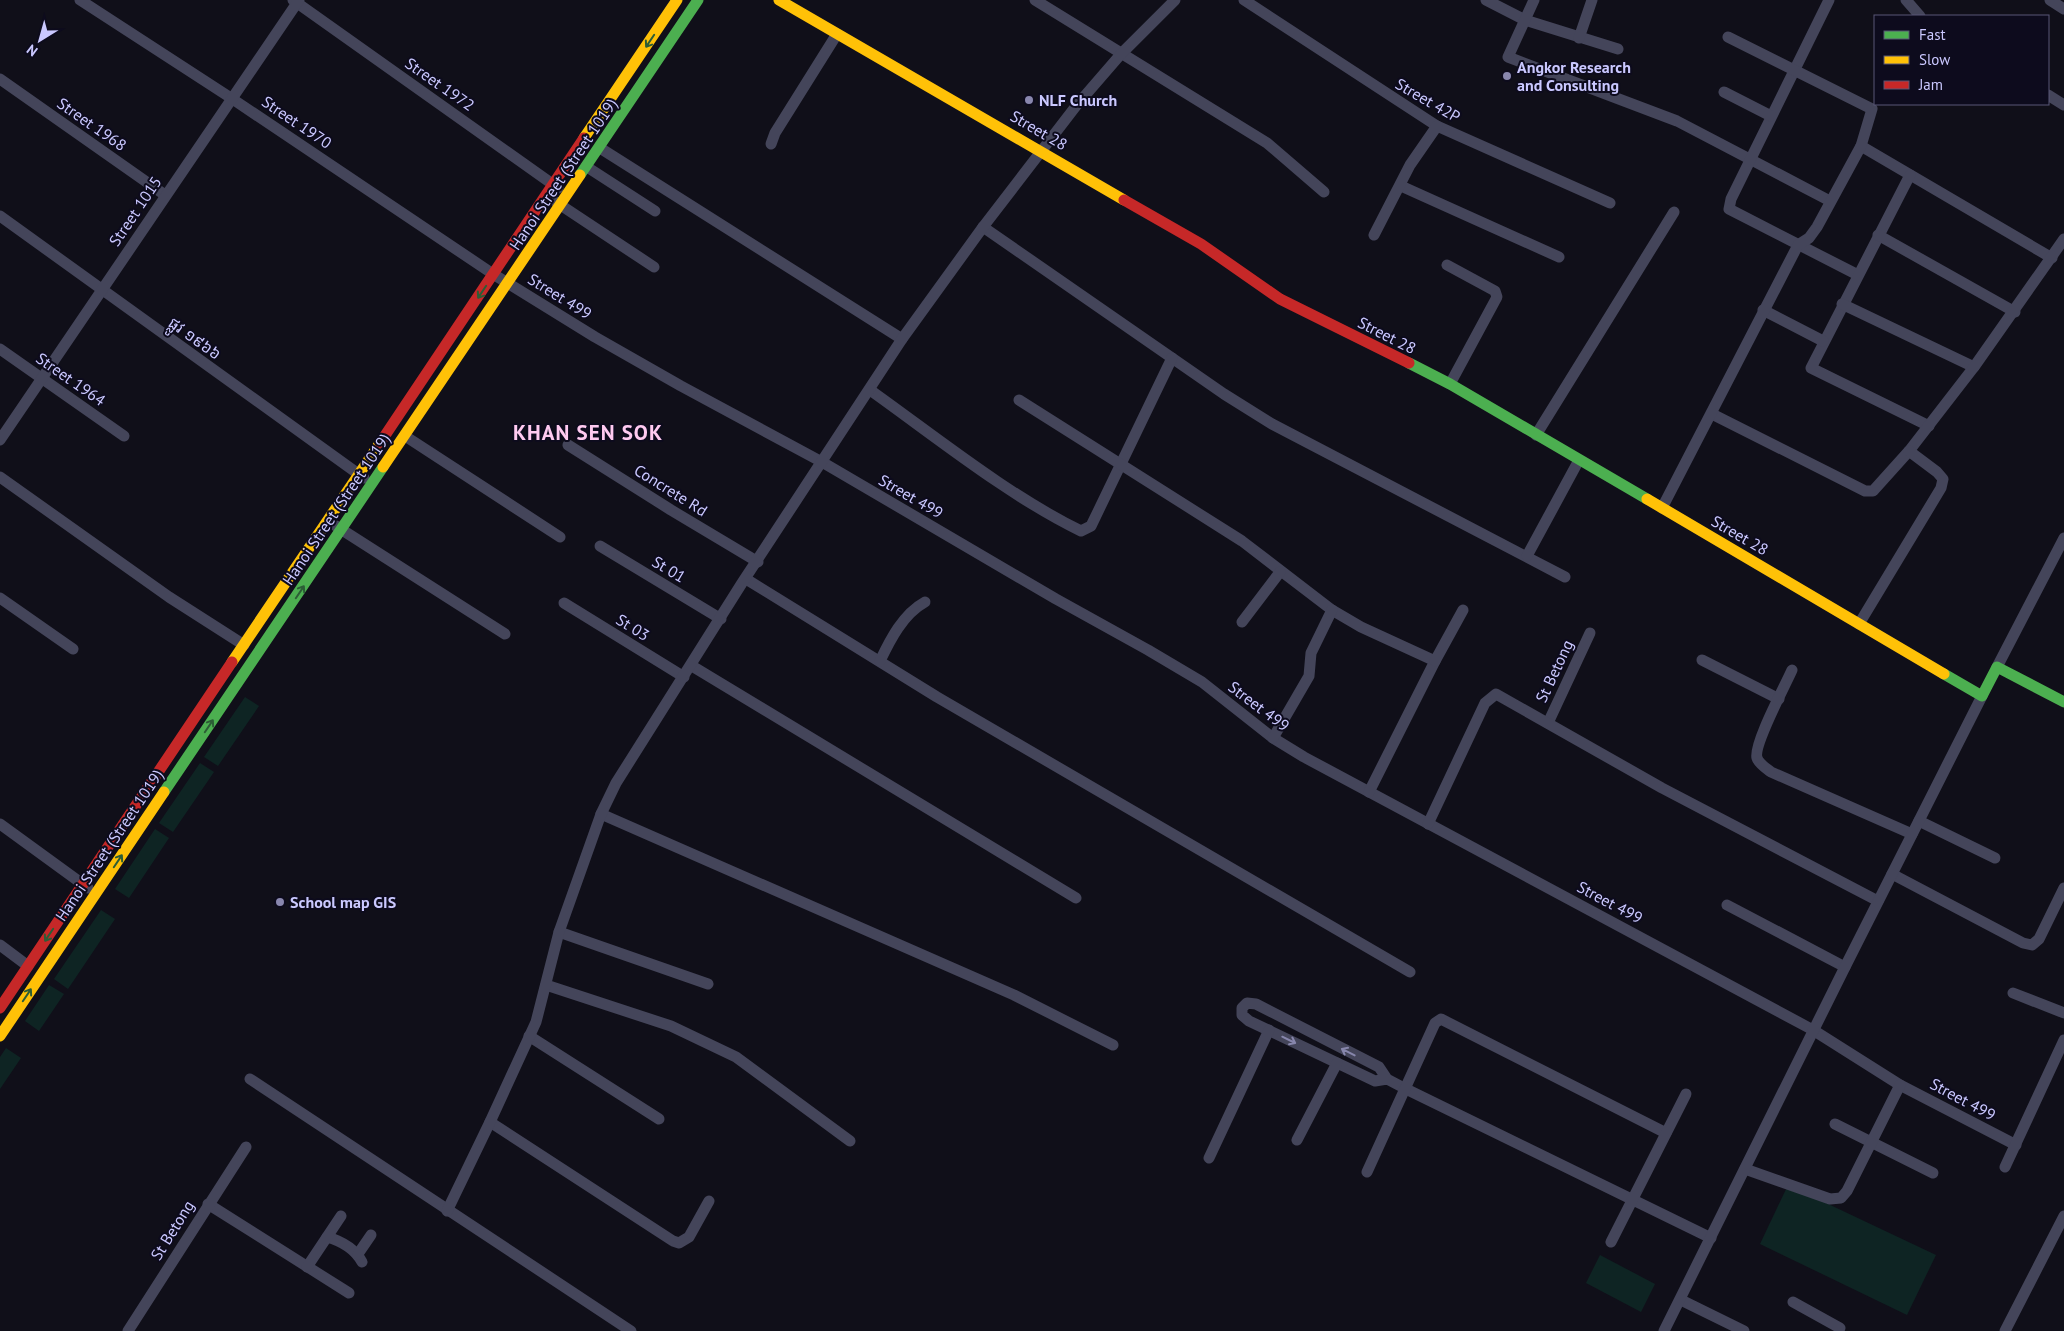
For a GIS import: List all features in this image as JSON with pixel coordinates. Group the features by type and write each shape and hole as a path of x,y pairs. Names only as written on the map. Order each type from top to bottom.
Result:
{"main road":[{"name":"Hanoi Street (Street 1019)","path":"0,1008 677,0"},
{"name":"Hanoi Street (Street 1019)","path":"0,1036 698,0"},
{"name":"Street 28","path":"779,0 1201,244 1280,299 1450,384 1982,696"},
{"path":"1982,696 1998,666 2064,702"}],"street":[{"name":"Street 1970","path":"80,0 231,98 494,274"},
{"path":"1035,0 1266,143 1324,192"},
{"path":"447,1211 536,1022 560,932 601,814 616,783 902,339 983,227 1076,106 1121,54 1175,0"},
{"name":"Street 42P","path":"1244,0 1436,126 1610,203"},
{"path":"1486,0 1525,20 1618,49"},
{"path":"1534,0 1508,56 1677,121 1750,161 1830,201"},
{"path":"1579,38 1592,0"},
{"path":"1829,0 1731,199 1729,209 1858,275"},
{"path":"1906,0 1919,15"},
{"path":"2050,0 2064,9"},
{"name":"Street 1015","path":"0,440 296,1"},
{"name":"Street 1972","path":"296,1 568,195"},
{"path":"771,144 775,133 837,34"},
{"path":"1662,508 1798,245 1813,233 1860,146 1872,109 1728,37"},
{"name":"Street 1968","path":"0,79 165,195"},
{"path":"1724,92 1771,116"},
{"path":"2049,96 2064,105"},
{"path":"1374,234 1401,186 1410,165 1436,126"},
{"path":"1860,146 2052,258"},
{"path":"600,148 902,339"},
{"path":"587,167 655,211"},
{"path":"1910,175 1823,341 1811,368 1929,426"},
{"path":"1401,186 1559,257"},
{"path":"546,196 654,267"},
{"path":"1536,435 1674,212"},
{"name":"ផ្លូវ ១៩៦៦","path":"0,216 373,484"},
{"path":"983,227 1172,358 1272,424 1362,473 1528,556 1565,577"},
{"path":"1878,236 2015,312"},
{"path":"1712,414 1865,491 1873,491 1908,452 1974,368 2015,312 2064,239"},
{"path":"1448,265 1495,290 1497,297 1450,384"},
{"name":"Street 499","path":"494,274 681,386 822,462 1202,682 1273,738 1428,824 1813,1030 1900,1085 2016,1145"},
{"path":"1842,304 1974,368"},
{"path":"1763,310 1823,341"},
{"name":"Street 1964","path":"0,348 124,436"},
{"path":"870,390 980,469 1063,522 1081,531 1091,526 1172,358"},
{"path":"1019,400 1242,541 1332,610 1361,627 1436,660"},
{"path":"405,436 560,537"},
{"name":"Concrete Rd","path":"568,445 758,562"},
{"path":"1859,624 1941,488 1943,479 1937,472 1908,452"},
{"path":"1528,556 1579,460"},
{"path":"0,476 169,597 244,645"},
{"path":"328,521 505,634"},
{"path":"1998,666 2064,538"},
{"name":"St 01","path":"600,546 720,619"},
{"path":"1242,622 1280,572"},
{"path":"746,579 880,661 1410,972"},
{"path":"0,598 74,648"},
{"path":"880,661 889,642 908,616 925,602"},
{"name":"St 03","path":"564,604 684,677"},
{"path":"1273,738 1309,676 1311,653 1332,610"},
{"path":"1370,792 1463,610"},
{"name":"St Betong","path":"1548,723 1590,633"},
{"path":"1702,660 1779,699"},
{"path":"692,666 1076,898"},
{"path":"1792,670 1757,750 1756,757 1760,763 1771,772 1912,834"},
{"path":"1428,824 1485,703 1496,694 1662,788 1878,901"},
{"path":"1664,1331 1845,966 1982,696"},
{"path":"601,814 1014,995 1113,1045"},
{"path":"1919,821 1995,858"},
{"path":"0,824 82,885 97,892"},
{"path":"1892,874 2023,943 2032,945 2039,939 2064,888"},
{"path":"1727,905 1845,966"},
{"path":"560,932 708,984"},
{"path":"0,945 28,966"},
{"path":"546,985 670,1026 736,1057 850,1141"},
{"path":"2013,993 2064,1013"},
{"path":"1387,1079 1375,1081 1269,1030 1242,1015 1242,1008 1247,1003 1256,1004 1379,1067 1387,1079 1406,1089 1711,1238"},
{"path":"1367,1172 1435,1023 1440,1019 1666,1133"},
{"path":"1208,1158 1269,1030"},
{"path":"529,1036 660,1119"},
{"path":"2005,1167 2064,1040"},
{"path":"1297,1140 1337,1063"},
{"path":"250,1079 631,1331"},
{"path":"1745,1168 1830,1199 1841,1198 1847,1191 1900,1085"},
{"path":"1611,1242 1686,1094"},
{"path":"490,1122 679,1243 689,1237 709,1201"},
{"path":"1835,1124 1933,1173"},
{"name":"St Betong","path":"128,1331 246,1147"},
{"path":"208,1204 349,1293"},
{"path":"307,1267 341,1216"},
{"path":"2005,1331 2064,1216"},
{"path":"327,1237 335,1239 360,1258 371,1235"},
{"path":"1681,1300 1744,1331"},
{"path":"1793,1302 1841,1330"}],"green space":[{"path":"245,697 259,706 218,766 204,757"},
{"path":"200,763 214,772 173,832 159,823"},
{"path":"155,829 169,838 129,898 115,889"},
{"path":"101,910 115,919 68,989 54,979"},
{"path":"49,985 64,994 39,1031 25,1021"},
{"path":"6,1048 21,1058 0,1089 0,1057"},
{"path":"1788,1185 1936,1255 1907,1315 1760,1244"},
{"path":"1600,1255 1655,1284 1641,1312 1586,1283"}],"traffic: fast":[{"path":"580,175 698,0"},
{"path":"1409,363 1450,384 1647,499"},
{"path":"164,792 383,467"},
{"path":"1944,674 1982,696 1997,667 2064,702"}],"traffic: slow":[{"path":"584,138 677,0"},
{"path":"779,0 1124,200"},
{"path":"383,467 580,175"},
{"path":"232,662 380,443"},
{"path":"1647,499 1944,674"},
{"path":"0,1036 164,792"}],"traffic: jam":[{"path":"380,443 584,138"},
{"path":"1124,200 1201,244 1280,299 1409,363"},
{"path":"0,1008 232,662"}],"place":[{"name":"Angkor Research and Consulting","path":"1507,76"},
{"name":"NLF Church","path":"1029,100"},
{"name":"School map GIS","path":"280,902"}],"district":[{"name":"KHAN SEN SOK","path":"588,433"}]}
